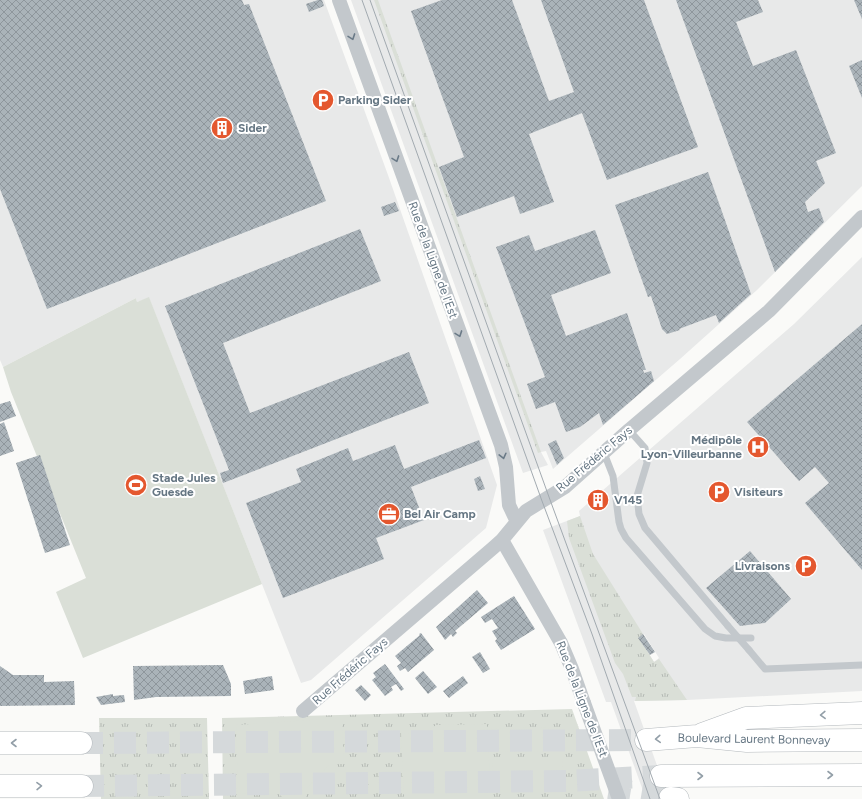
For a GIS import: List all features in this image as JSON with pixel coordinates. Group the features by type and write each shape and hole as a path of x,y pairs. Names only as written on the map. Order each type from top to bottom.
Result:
{"highway":[{"path":"697,736 746,718 862,713"},
{"name":"Boulevard Laurent Bonnevay","path":"646,740 697,736 747,741 862,740"},
{"path":"0,743 81,743"},
{"path":"661,776 862,775"},
{"path":"0,786 82,786"}],"street":[{"name":"Rue de la Ligne de l'Est","path":"339,0 501,446 506,467 509,505 517,522"},
{"name":"Rue Frédéric Fays","path":"303,711 502,540 526,512 565,487 629,430 769,311 862,217"},
{"name":"Rue de la Ligne de l'Est","path":"502,540 562,643 619,799"}],"lane":[{"path":"629,430 645,448 647,463 637,496 639,514 645,528 765,669 862,665"},
{"path":"604,453 613,476 618,522 626,538 705,628 715,636 726,638 751,638"}],"shaded area":[{"path":"0,0 324,0 388,175 497,485 486,528 311,680 301,683 149,298 137,302 136,298 3,367 0,360"},
{"path":"351,0 862,0 862,186 757,290 553,469 546,451 541,452 548,465 523,473"},
{"name":"Médipôle Lyon-Villeurbanne","path":"862,257 862,691 687,700 634,701 669,799 646,799 611,702 606,702 543,530 580,516 579,511 794,324","holes":["644,634 659,658 654,662 639,638"]}],"green space":[{"path":"374,0 378,0 541,452 538,453"},
{"name":"Stade Jules Guesde","path":"149,297 262,584 83,658 56,592 86,578 11,392 3,367 136,298 137,302"},
{"path":"580,516 593,554 643,634 639,638 654,662 659,659 687,700 635,701 636,697 632,697 623,674 615,663 569,538 567,521"},
{"path":"572,709 604,799 223,799 222,718"},
{"path":"99,718 207,718 209,799 101,799"},
{"path":"342,718 344,764 330,764 306,789 306,799 284,799 279,794 238,793 236,725"},
{"path":"487,724 491,799 404,799 401,733 423,734 436,725"},
{"path":"548,727 549,751 491,752 490,729"},
{"path":"492,761 562,761 564,791 493,791"}],"building":[{"path":"0,0 242,0 244,5 249,4 326,201 47,309 0,189"},
{"path":"322,0 324,6 309,12 306,4"},
{"path":"442,0 512,0 549,101 574,92 541,0 644,0 698,147 607,180 582,113 529,134 554,202 520,214 514,196 457,217 439,167 464,157 411,11"},
{"path":"676,0 758,0 763,12 736,22 753,66 796,50 836,153 816,161 825,183 805,202 808,212 819,208 824,222 775,272"},
{"path":"854,0 862,0 862,19"},
{"path":"862,60 862,98 849,66"},
{"path":"708,172 751,294 719,323 716,315 667,334 662,329 651,296 648,297 615,205"},
{"path":"395,202 399,211 384,216 381,207"},
{"path":"360,229 381,281 223,343 250,413 409,352 429,403 223,483 220,473 229,470 165,306"},
{"path":"595,230 611,273 551,295 566,336 627,313 646,370 643,370 644,373 651,371 654,381 603,425 599,413 580,427 566,432 555,402 536,409 527,384 545,377 496,247 529,235 535,251"},
{"path":"862,324 862,570 805,503 829,483 815,467 799,481 747,422"},
{"path":"10,401 16,416 0,422 0,404"},
{"path":"4,422 14,451 0,456 0,424"},
{"path":"479,440 486,458 411,487 424,520 376,538 384,559 283,598 246,503 301,482 296,469 348,448 353,461 395,445 404,469"},
{"path":"556,440 564,458 557,465 548,444"},
{"path":"40,455 70,545 45,553 16,463"},
{"path":"480,476 485,489 478,491 474,479"},
{"name":"V145","path":"601,493 605,498 594,508 590,502"},
{"path":"750,551 791,599 765,623 740,626 706,588"},
{"path":"477,590 488,603 455,631 457,633 453,637 451,634 445,640 436,627"},
{"path":"514,596 535,629 501,650 495,641 497,639 492,631 498,628 492,619 485,623 481,617"},
{"path":"421,633 434,650 408,672 405,668 400,671 397,666 401,663 395,656"},
{"path":"643,634 655,652 650,655 638,638"},
{"path":"480,652 490,669 483,673 472,657"},
{"path":"385,664 404,689 401,691 396,684 391,687 393,690 385,696 372,680 376,677 373,673"},
{"path":"223,665 231,684 231,696 156,697 134,700 133,666"},
{"path":"0,666 13,675 44,675 44,682 74,681 75,705 0,706"},
{"path":"423,671 437,687 428,694 415,678"},
{"path":"272,676 274,690 245,694 243,681"},
{"path":"463,676 468,683 449,698 443,691"},
{"path":"361,685 371,695 365,701 355,690"},
{"path":"113,694 113,696 124,695 125,702 101,705 96,697"}],"tunnel":[{"path":"81,743 646,740"},
{"path":"82,786 568,781 661,776"},
{"path":"609,788 670,798"}],"tram line":[{"path":"362,0 542,501 592,634 650,799"},
{"path":"370,0 549,497 660,799"}],"place":[{"name":"Parking Sider","path":"323,100"},
{"name":"Sider","path":"222,128"},
{"name":"Médipôle Lyon-Villeurbanne","path":"758,447"},
{"name":"Stade Jules Guesde","path":"136,485"},
{"name":"Visiteurs","path":"719,492"},
{"name":"V145","path":"598,500"},
{"name":"Bel Air Camp","path":"389,514"},
{"name":"Livraisons","path":"806,566"}]}
